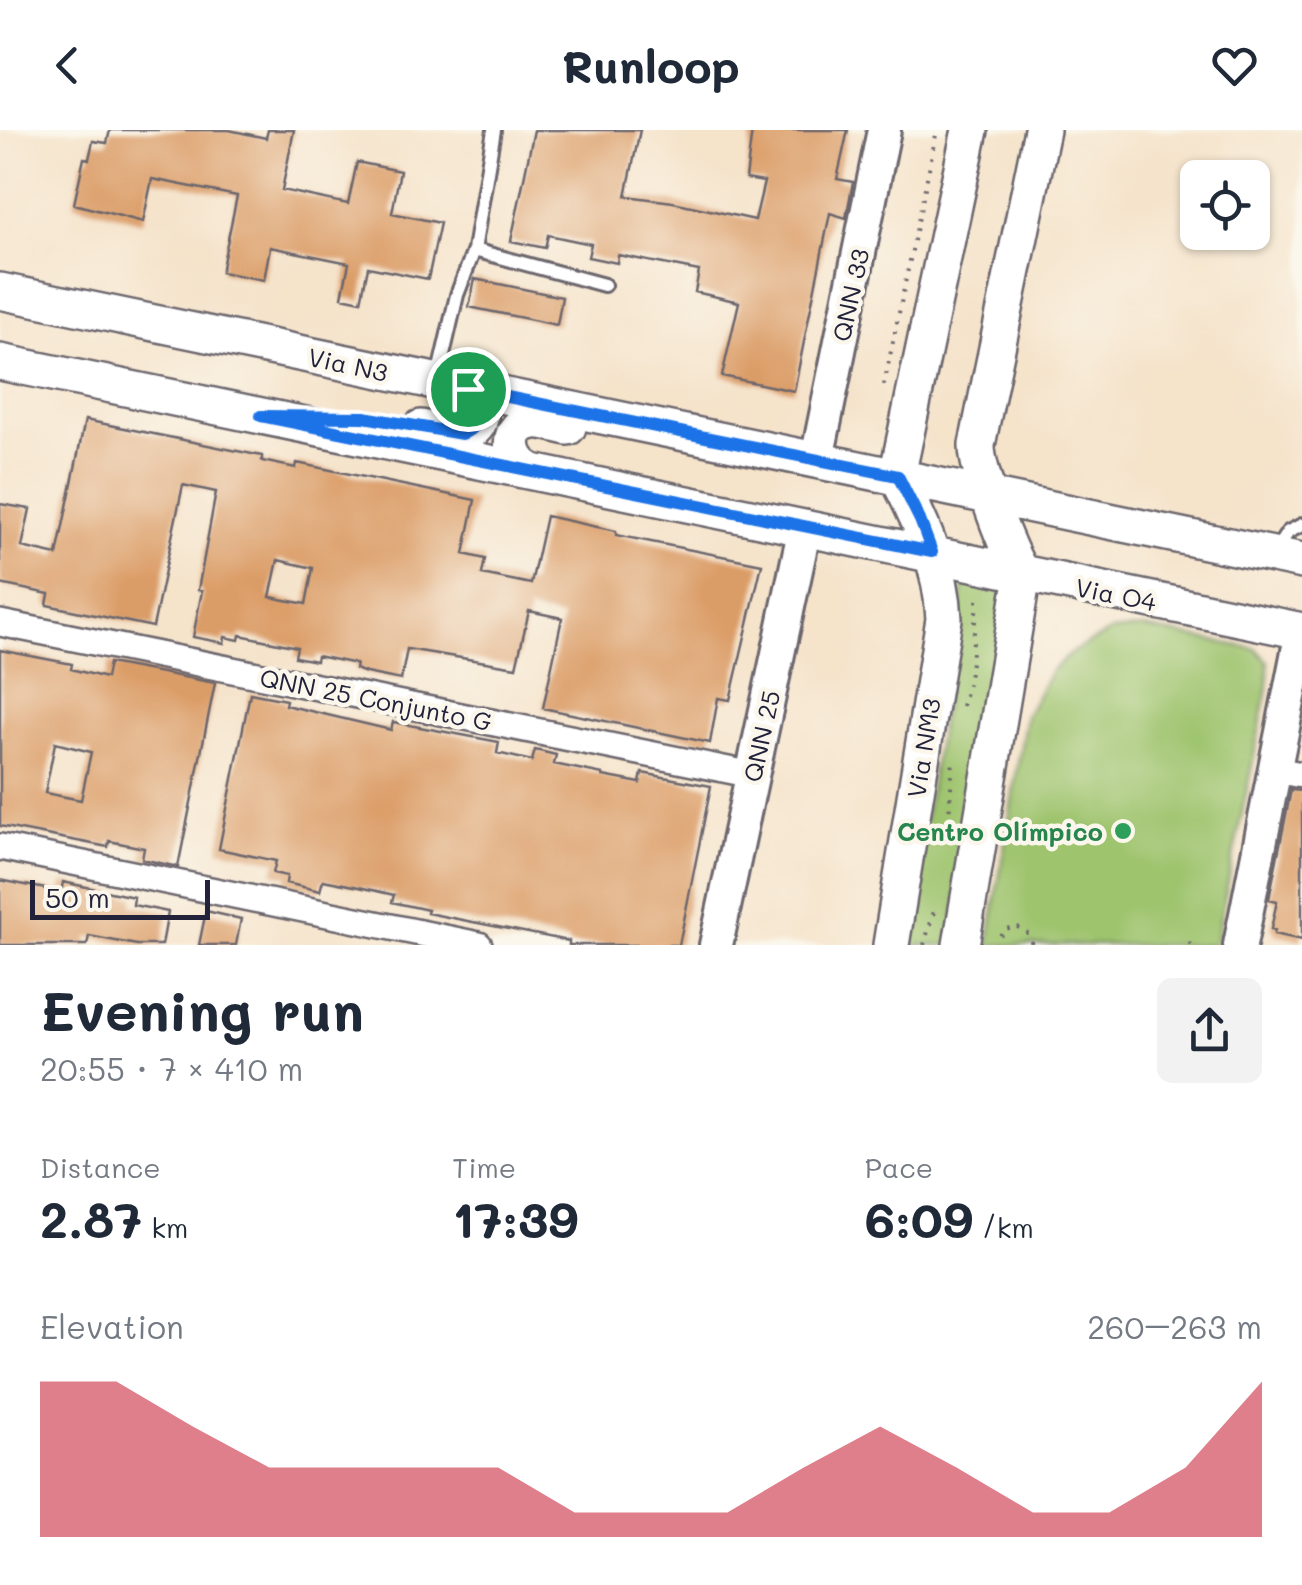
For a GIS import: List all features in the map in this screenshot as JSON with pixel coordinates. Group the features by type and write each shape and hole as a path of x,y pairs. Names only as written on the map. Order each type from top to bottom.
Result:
{"main road":[{"path":"898,476 970,130"},
{"path":"961,945 1022,575 1013,562 979,470 977,445 1042,130"},
{"name":"Via N3","path":"0,291 991,496"},
{"path":"0,362 932,552"},
{"path":"261,416 364,417 462,434 476,425 480,401 452,386"},
{"path":"529,470 514,459 512,440 521,426 538,421 699,455 809,458"},
{"name":"Via NM3","path":"891,945 944,620 943,594 932,552 898,476"},
{"path":"991,496 1288,558"},
{"name":"Via O4","path":"932,552 1022,575 1302,631"}],"street":[{"name":"QNN 33","path":"809,458 884,130"},
{"name":"QNN 25","path":"716,945 805,527"},
{"name":"QNN 25 Conjunto G","path":"0,622 753,776"},
{"path":"1240,945 1288,772 1302,631"},
{"path":"0,847 479,945"}],"lane":[{"path":"452,386 457,295 474,250 494,130"},
{"path":"474,250 604,284"},
{"path":"1288,558 1288,532 1302,525"}],"path":[{"path":"996,945 1003,930 1016,926 1029,934 1032,945"}],"green space":[{"path":"965,575 1007,583 950,945 904,945"},
{"name":"Centro Olímpico","path":"1144,628 1256,649 1268,662 1268,687 1215,945 988,945 1026,716 1051,671 1074,651 1112,631"}],"building":[{"path":"110,130 229,130 266,138 268,130 294,130 282,190 348,204 357,162 400,171 392,213 440,223 428,279 368,267 361,301 342,297 349,263 270,247 264,280 221,272 237,196 152,179 143,222 74,204 84,158 89,159 93,141 107,143"},
{"path":"534,130 640,130 626,196 755,220 764,182 746,179 752,130 848,130 837,179 853,182 846,218 830,213 794,391 722,376 739,302 695,292 699,271 618,255 617,263 588,257 591,244 548,235 545,248 511,241"},
{"path":"475,279 562,297 557,325 469,307"},
{"path":"85,420 262,456 262,461 296,468 297,463 475,500 464,554 485,559 482,574 531,584 546,516 616,531 616,535 762,564 730,700 718,698 710,743 543,708 562,618 529,611 516,667 407,649 401,680 366,673 355,669 356,664 317,656 316,661 295,657 297,647 240,635 239,640 225,637 224,643 193,637 216,492 183,485 153,627 47,605 49,594 0,584 0,504 30,509 22,547 57,555","holes":["278,560 313,568 306,604 270,597"]},
{"path":"0,650 72,664 71,669 106,678 109,663 215,683 178,867 142,859 144,848 109,841 108,847 0,826","holes":["55,743 91,752 81,800 45,793"]},
{"path":"250,693 391,730 393,722 499,742 497,753 532,761 535,750 556,755 554,764 603,776 640,783 642,773 711,786 679,945 569,945 569,941 427,913 428,910 392,902 394,895 359,887 323,880 320,891 286,883 287,876 273,873 276,861 219,849"},
{"path":"1291,790 1302,791 1302,940 1274,934 1271,929 1277,901 1269,899"},
{"path":"0,880 61,892 63,882 134,897 133,905 168,912 162,945 137,945 89,936 87,945 0,945"},
{"path":"206,911 241,919 236,945 199,945"}],"place":[{"name":"Centro Olímpico","path":"1123,831"}],"route":[{"path":"468,389 898,476 932,552 261,416 364,417 462,434 470,431 480,418 480,401 468,389"}]}
